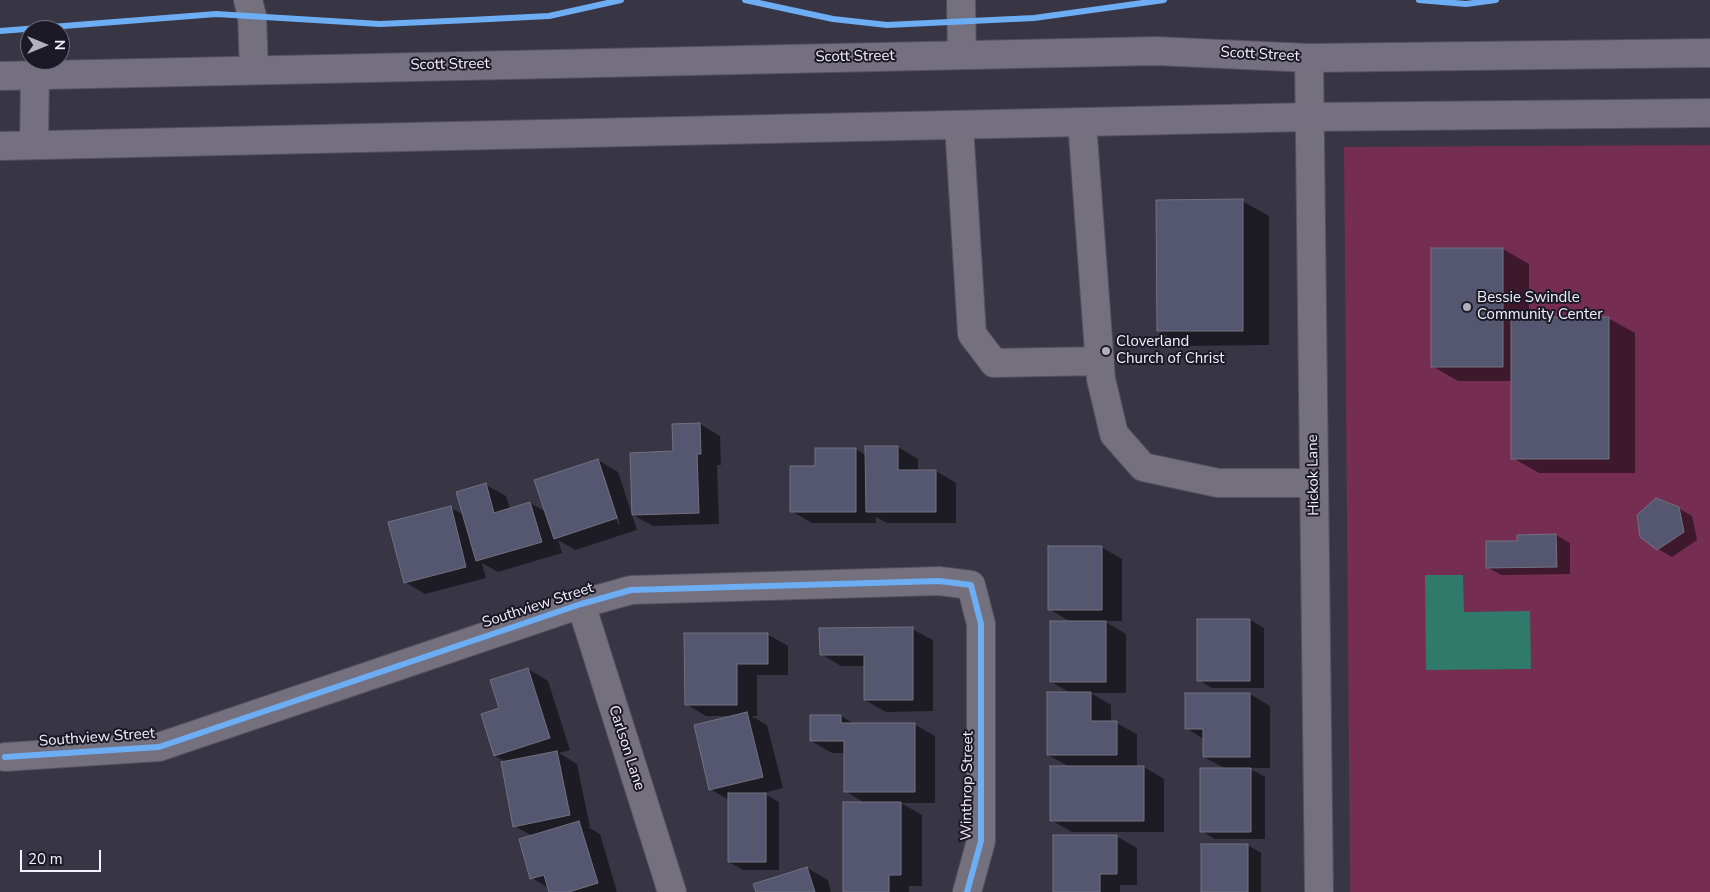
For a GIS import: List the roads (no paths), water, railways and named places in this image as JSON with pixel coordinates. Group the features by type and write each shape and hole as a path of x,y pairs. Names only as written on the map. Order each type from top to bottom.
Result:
{"main road":[{"name":"Scott Street","path":"0,76 1156,51 1310,58 1710,53"},
{"path":"34,145 35,75"},
{"path":"0,146 1310,117 1710,113"}],"street":[{"path":"248,0 252,16 254,70"},
{"path":"961,0 962,55"},
{"name":"Hickok Lane","path":"1310,58 1319,892"},
{"path":"1082,122 1101,379 1114,434 1143,467 1218,482 1314,483"},
{"path":"959,125 972,334 994,362 1100,361"},
{"name":"Southview Street","path":"5,757 159,747 581,604 631,590 939,581 971,585 981,624 981,708"},
{"name":"Carlson Lane","path":"581,604 672,892"},
{"name":"Winthrop Street","path":"967,892 981,841 981,708"}],"place":[{"name":"Bessie Swindle Community Center","path":"1467,307"},
{"name":"Cloverland Church of Christ","path":"1106,351"}]}
